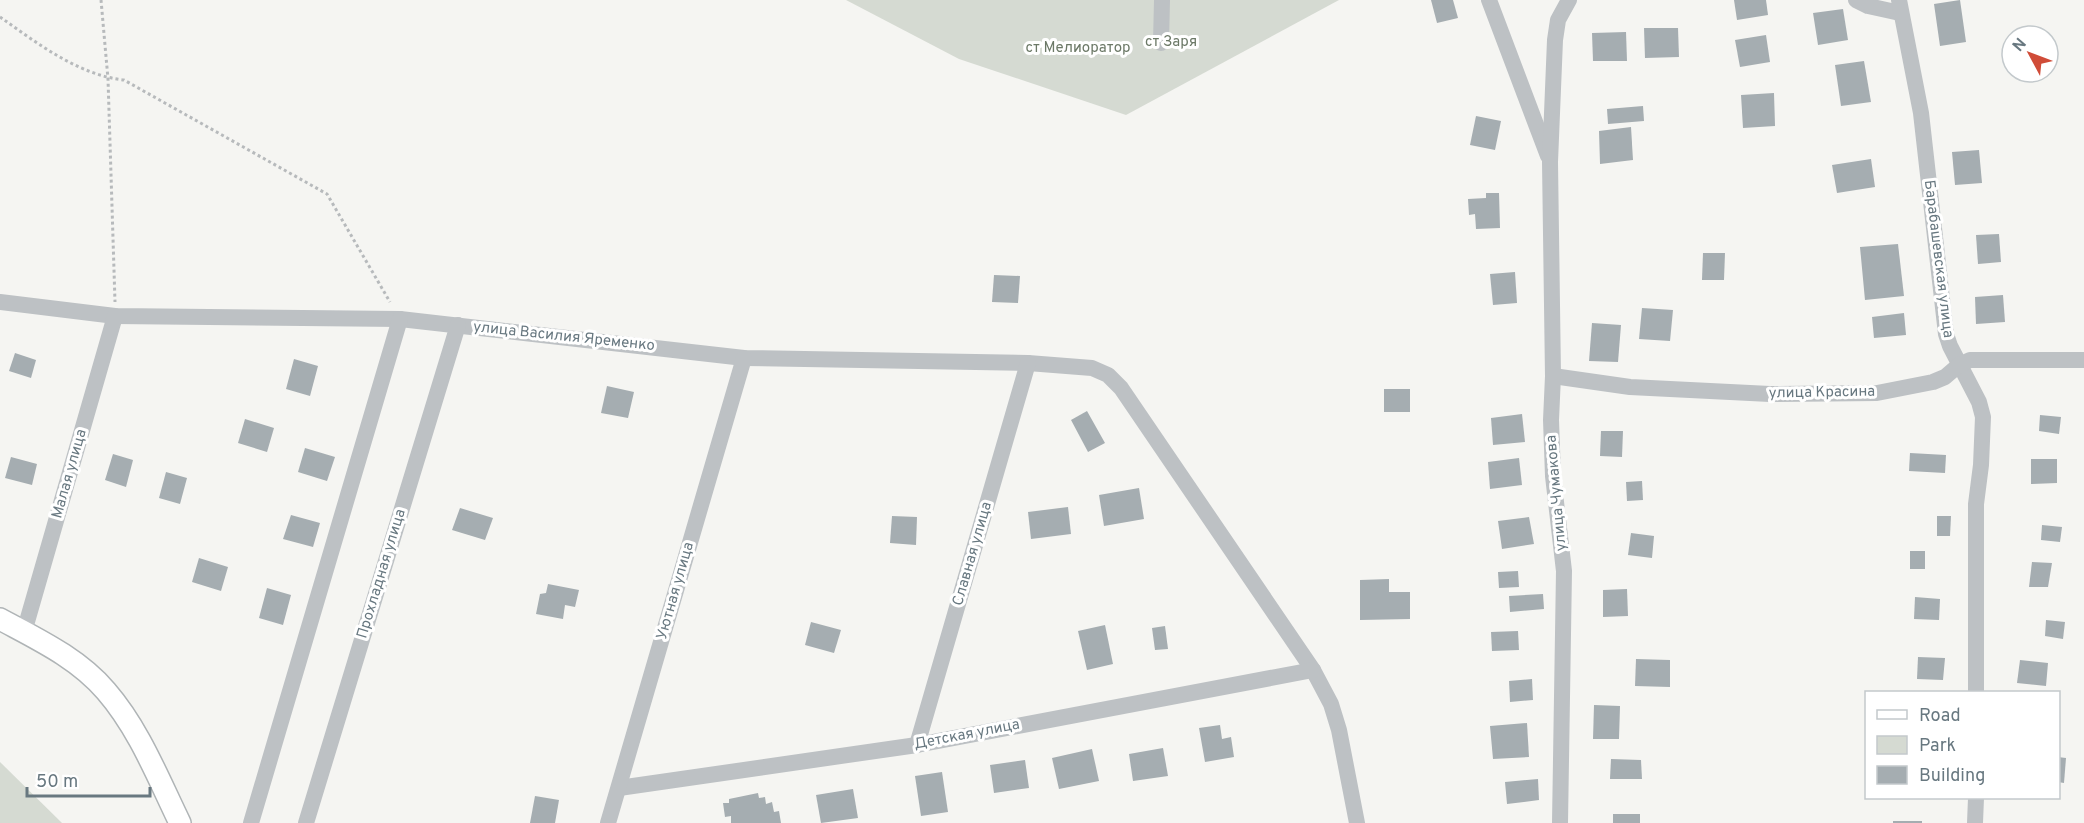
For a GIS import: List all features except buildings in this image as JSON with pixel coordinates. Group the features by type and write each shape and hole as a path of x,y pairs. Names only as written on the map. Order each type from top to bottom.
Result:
{"main road":[{"path":"0,619 50,646 80,667 105,690 131,725 180,823"}],"street":[{"path":"1161,43 1162,0"},
{"path":"1489,0 1550,162"},
{"name":"улица Чумакова","path":"1560,823 1564,571 1553,476 1551,420 1553,376 1550,162 1555,40 1558,20 1569,0"},
{"path":"1856,0 1868,6 1900,7"},
{"name":"Барабашевская улица","path":"1900,7 1921,112 1946,334 1959,365 1979,402 1983,417 1981,465 1976,504 1976,691"},
{"name":"улица Василия Яременко","path":"0,302 115,316 400,319 744,358 1028,363 1092,368 1108,375 1121,388 1312,670 1331,704 1357,823"},
{"name":"Малая улица","path":"24,632 115,316"},
{"path":"251,823 400,319"},
{"name":"Прохладная улица","path":"306,823 458,325"},
{"name":"Уютная улица","path":"608,823 744,358"},
{"name":"улица Красина","path":"1553,376 1630,387 1735,393 1877,393 1933,382 1945,377 1959,365 1970,360 2084,360"},
{"name":"Славная улица","path":"917,745 1028,363"},
{"name":"Детская улица","path":"619,789 917,745 1312,670"},
{"path":"1976,799 1976,823"}],"path":[{"path":"101,0 108,79 115,316"},
{"path":"0,17 50,53 108,79 124,80 327,194 400,319"}],"green space":[{"path":"846,0 1339,0 1126,115 959,59"},
{"path":"0,762 62,823 0,823"}],"park label":[{"name":"ст Заря","path":"1171,42"},
{"name":"ст Мелиоратор","path":"1078,48"}]}
